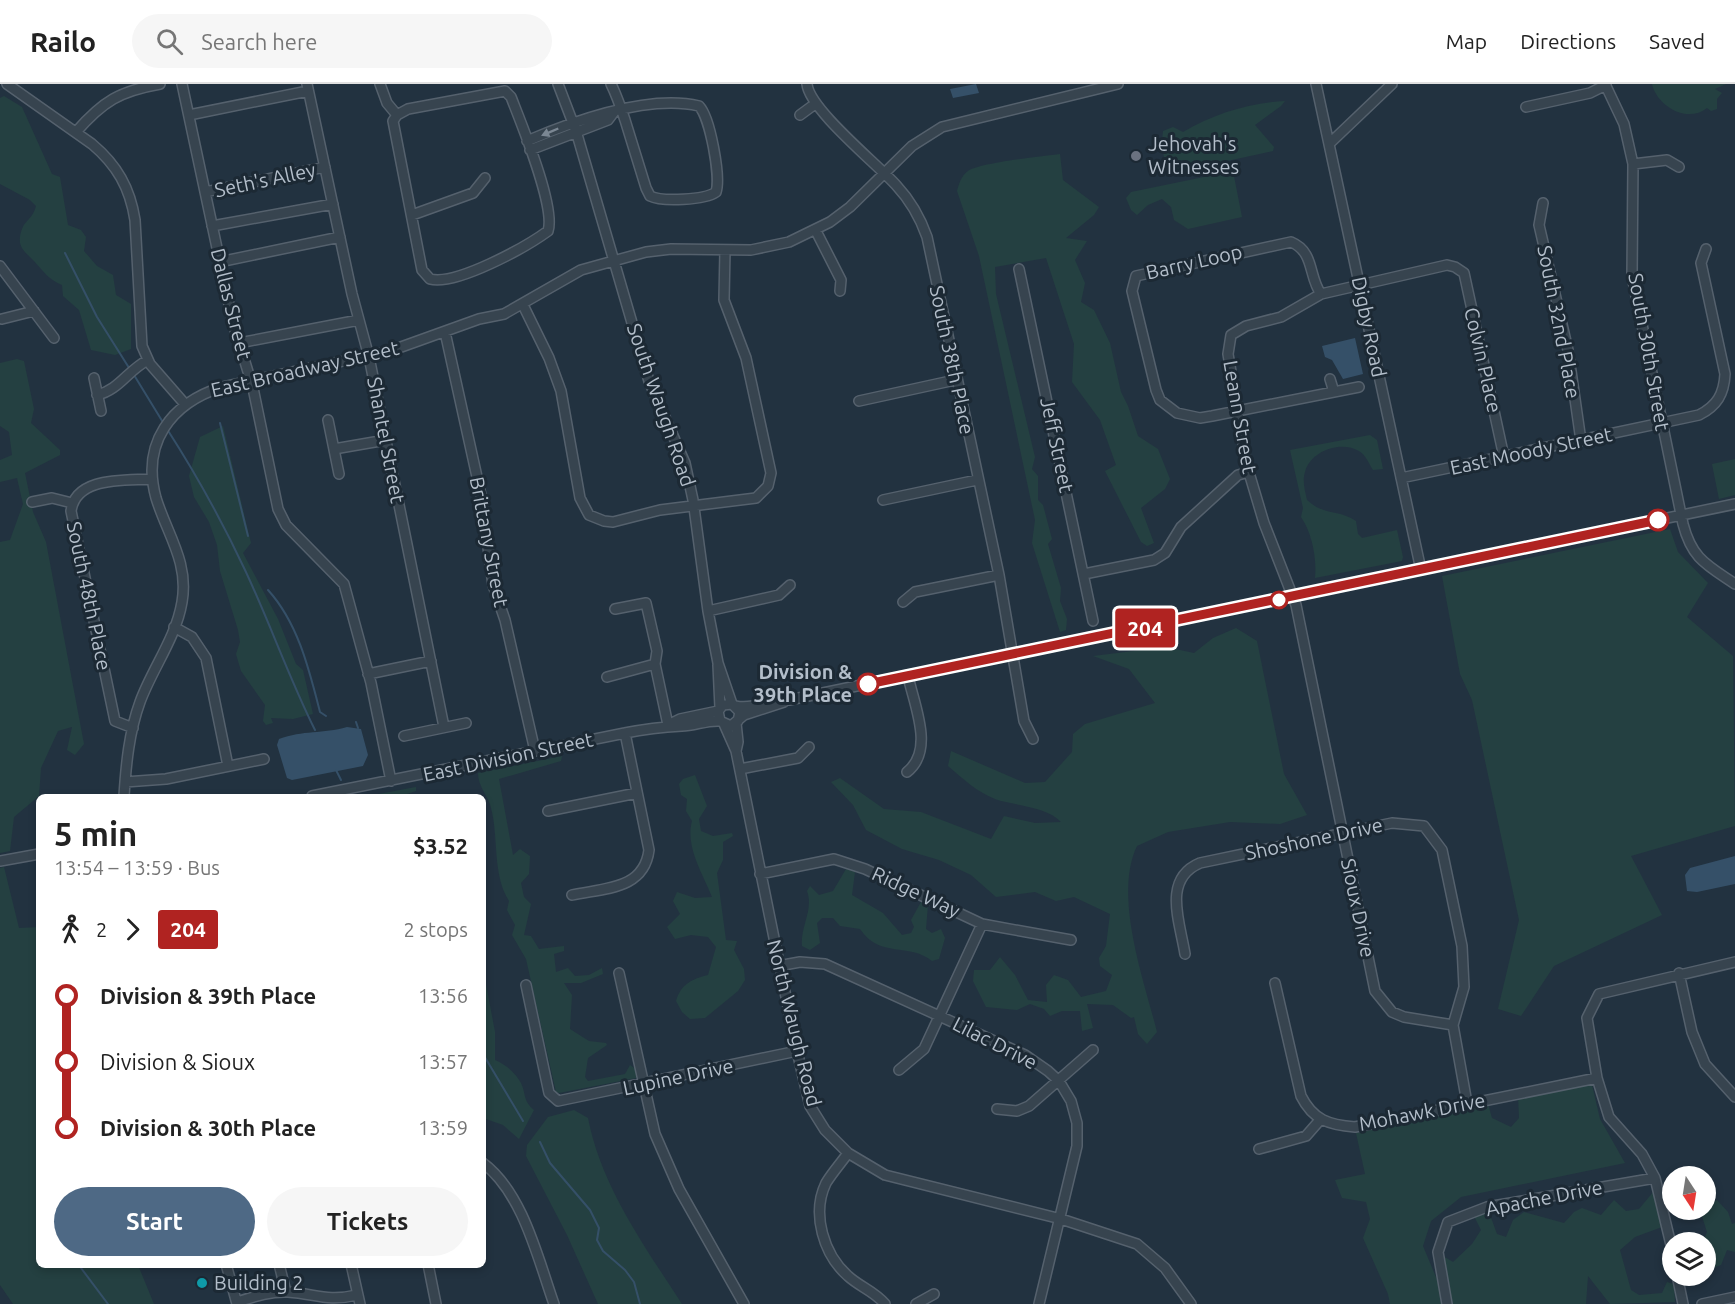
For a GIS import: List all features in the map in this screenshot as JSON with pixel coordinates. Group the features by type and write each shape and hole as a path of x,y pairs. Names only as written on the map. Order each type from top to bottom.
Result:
{"street":[{"path":"76,132 96,110 113,97 133,89 160,84"},
{"name":"Dallas Street","path":"182,84 219,262 250,380 278,509 286,525 344,584 368,674 391,781"},
{"path":"380,84 387,103 397,115"},
{"name":"South Waugh Road","path":"558,84 574,127 615,260 649,381 684,463 694,505 708,611 718,663 720,716"},
{"path":"529,146 605,112 617,110 699,106 706,116 718,180 716,192 704,198 658,199 650,196 617,110 611,84"},
{"name":"South 38th Place","path":"807,84 815,104 911,203 927,237 955,380 999,575 1024,722 1033,739"},
{"name":"East Broadway Street","path":"184,403 202,393 250,380 369,357 445,332 523,305 581,270 615,260 671,249 761,249 816,231 850,207 912,146 942,127 1118,84"},
{"name":"Digby Road","path":"1316,84 1421,570"},
{"path":"1329,144 1392,84"},
{"path":"3,85 76,132 105,154 124,181 130,195 135,220 142,346 148,360 184,403 164,428 156,444 152,479 157,499 181,559 184,573 182,605 140,702 133,728 124,794"},
{"path":"1526,107 1590,93 1605,85"},
{"name":"South 30th Street","path":"1605,85 1624,124 1633,164 1632,276 1661,423 1689,546 1703,563 1735,583"},
{"path":"189,115 308,87"},
{"name":"Shantel Street","path":"308,87 340,237 369,357 444,727"},
{"path":"504,87 511,97 529,146 551,223 548,231 507,256 441,280 430,279 422,270 392,127 397,115 408,109 504,87"},
{"path":"800,116 815,104"},
{"path":"1633,164 1667,160 1679,167"},
{"name":"Seth's Alley","path":"205,192 325,167"},
{"path":"412,215 473,193 485,178"},
{"name":"South 32nd Place","path":"1543,203 1539,225 1568,350 1581,441"},
{"path":"212,226 333,204"},
{"path":"816,231 841,280 840,291"},
{"path":"219,262 340,237"},
{"name":"Barry Loop","path":"1237,412 1200,418 1168,408 1160,400 1132,291 1136,276 1291,242 1301,246 1307,253 1314,280 1322,294"},
{"name":"East Moody Street","path":"1401,478 1661,423 1708,411 1715,406 1724,385 1725,374 1701,263 1706,249"},
{"path":"523,305 549,358 561,392 583,508 596,519 613,522 660,510 756,498 768,486 771,473 747,357 724,300 725,250"},
{"name":"Leann Street","path":"1292,597 1264,523 1249,472 1228,354 1231,335 1246,326 1281,317 1322,294 1447,265 1455,267"},
{"path":"0,266 54,338"},
{"name":"Colvin Place","path":"1455,267 1464,273 1504,457"},
{"name":"Jeff Street","path":"1019,269 1093,621"},
{"path":"2,319 34,311"},
{"path":"239,344 359,320"},
{"name":"Brittany Street","path":"445,332 482,495 493,585 505,620 535,751"},
{"path":"97,395 114,389 126,374 148,360"},
{"path":"94,378 101,411"},
{"path":"1330,379 1334,392"},
{"path":"859,401 955,380"},
{"path":"1237,412 1359,387"},
{"path":"328,420 339,474"},
{"path":"334,449 386,440"},
{"path":"1084,574 1154,560 1165,553 1181,527 1238,475 1249,472"},
{"name":"South 48th Place","path":"133,728 115,721 71,511 72,503 81,490 93,485 152,479"},
{"path":"883,500 977,480"},
{"path":"32,502 52,498 72,503"},
{"path":"720,716 737,722 744,715 789,700 1735,504"},
{"path":"903,602 915,592 999,575"},
{"path":"708,611 779,595 790,585"},
{"name":"Sioux Drive","path":"1292,597 1296,605 1375,991 1392,1012 1398,1015 1453,1025"},
{"path":"615,609 646,603 657,651 655,664 668,725"},
{"path":"174,627 192,637 206,658 228,766"},
{"path":"368,674 431,661"},
{"name":"South Waugh Road","path":"718,663 734,705 740,712 737,722"},
{"path":"607,677 655,664"},
{"path":"907,772 914,766 921,753 921,735 908,676"},
{"path":"720,716 734,705 748,708 773,700 789,700"},
{"name":"East Division Street","path":"323,794 625,733 668,725 682,726 720,716"},
{"name":"North Waugh Road","path":"720,716 737,747"},
{"name":"North Waugh Road","path":"737,722 740,769 778,966 810,1106 825,1130 848,1153 885,1175 1061,1219 1137,1244 1166,1268 1191,1304"},
{"path":"404,736 466,723"},
{"path":"572,895 627,883 644,869 649,850 625,733"},
{"path":"740,769 798,758 809,747"},
{"path":"125,782 166,779 264,759"},
{"path":"548,811 637,793"},
{"name":"Shoshone Drive","path":"1185,954 1176,897 1177,886 1188,868 1200,863 1392,823 1424,826 1442,850 1462,946 1464,987 1453,1025 1467,1103"},
{"path":"0,861 36,855"},
{"name":"Ridge Way","path":"760,874 834,859 865,869 982,924 1071,940"},
{"path":"899,1070 924,1048 982,924"},
{"name":"Lilac Drive","path":"778,966 801,962 825,964 1026,1055 1059,1081 1071,1101 1077,1123 1077,1146 1039,1304"},
{"path":"1668,1232 1655,1178 1642,1154 1609,1117 1597,1078 1587,1018 1599,994 1679,973 1735,962"},
{"path":"619,973 655,1134 679,1189 744,1304"},
{"path":"1679,973 1692,1032 1706,1064 1735,1096"},
{"path":"1259,1149 1306,1136 1320,1120 1308,1110 1301,1096 1275,984"},
{"name":"Lupine Drive","path":"526,985 549,1093 558,1101 797,1051"},
{"path":"997,1109 1017,1111 1029,1106 1093,1050"},
{"name":"Mohawk Drive","path":"1320,1120 1339,1126 1355,1127 1597,1078"},
{"path":"848,1153 825,1185 819,1214 826,1249 848,1276 876,1294 885,1304"},
{"path":"486,1166 495,1173 519,1209 554,1304"},
{"name":"Apache Drive","path":"1447,1304 1438,1252 1448,1222 1487,1207 1655,1178"},
{"path":"226,1268 237,1303 263,1294 286,1292 324,1299 358,1299 352,1268"},
{"path":"280,1268 286,1292"},
{"path":"429,1268 436,1304"},
{"path":"1679,1286 1683,1304"},
{"path":"916,1304 934,1294"},
{"path":"1702,1304 1735,1297"}],"green space":[{"path":"1652,84 1726,84 1715,89 1722,93 1717,99 1717,109 1711,111 1707,108 1691,114 1682,113 1666,105 1655,92"},
{"path":"4,96 22,107 52,174 60,177 68,225 81,230 86,237 84,251 97,266 113,275 116,295 131,304 131,349 115,355 91,350 79,310 63,296 62,285 46,275 20,244 22,229 36,206 30,200 0,184 0,98"},
{"path":"1285,101 1255,125 1274,147 1273,151 1172,173 1163,153 1163,131 1173,127 1183,132 1232,110"},
{"path":"1060,154 1063,180 1099,207 1094,215 1066,238 1087,241 1075,260 1085,283 1081,302 1094,310 1110,343 1121,392 1138,436 1158,449 1170,479 1165,489 1141,508 1154,543 1147,546 1141,542 1105,471 1116,465 1100,420 1072,382 1074,344 1046,258 995,267 996,294 1035,457 1032,469 1038,476 1038,500 1043,505 1052,539 1048,544 1061,588 1060,601 1067,619 1066,630 1060,632 1032,543 1035,520 979,256 957,191 964,175 974,168"},
{"path":"1233,171 1242,217 1188,229 1174,220 1171,207 1162,199 1148,205 1137,215 1131,210 1126,198 1131,192"},
{"path":"17,359 24,361 34,409 31,423 60,450 60,455 25,473 33,512 46,542 84,744 75,755 67,750 72,727 58,731 41,768 39,794 36,794 36,799 14,817 10,851 0,853 0,542 10,540 23,504 17,478 0,482 0,460 12,455 9,432 0,426 0,363"},
{"path":"223,426 251,543 243,553 278,619 296,664 303,670 313,714 293,719 271,718 273,723 266,725 263,721 265,705 241,671 236,654 240,642 238,630 220,571 217,545 209,522 194,497 189,476 200,437"},
{"path":"1370,435 1377,440 1383,469 1373,470 1364,455 1352,448 1335,447 1327,450 1313,458 1305,472 1307,500 1325,511 1356,521 1358,534 1362,538 1397,530 1402,561 1315,578 1313,546 1301,517 1303,508 1290,450"},
{"path":"1735,459 1735,495 1719,499 1712,464"},
{"path":"1670,529 1678,552 1708,583 1687,617 1733,656 1735,826 1631,856 1662,915 1554,966 1521,1016 1498,1009 1519,920 1472,700 1460,674 1442,576"},
{"path":"1236,628 1257,641 1284,774 1307,815 1280,824 1230,822 1168,832 1137,846 1130,866 1129,913 1133,938 1157,1032 1147,1044 1138,1034 1134,1017 1131,1018 1113,1005 1087,1004 1093,1028 1082,1031 1080,1011 1062,1011 1050,1016 1044,1009 1030,1004 1017,1010 986,1007 973,981 974,970 990,970 1000,957 1015,975 1028,1000 1047,1002 1046,985 1054,975 1068,980 1081,997 1106,991 1112,975 1100,966 1099,958 1106,946 1110,914 1074,897 1056,901 1035,892 996,897 971,875 939,860 902,849 866,830 853,805 831,782 840,778 884,809 921,812 991,839 1004,816 1035,823 1061,822 1047,813 995,799 976,789 948,766 951,751 1025,783 1045,782 1072,752 1073,734 1085,724 1155,703 1129,669 1093,656 1166,647 1194,653 1213,638"},
{"path":"562,756 561,761 499,779 513,855 520,849 530,856 529,874 521,883 524,897 531,904 524,935 531,936 539,949 564,946 564,951 554,954 556,972 568,968 575,976 589,975 602,968 603,974 581,983 564,983 572,995 570,1029 589,1041 607,1045 588,1058 585,1077 588,1081 625,1074 630,1065 637,1070 636,1078 556,1092 526,959 512,935 515,925 507,910 509,901 500,879 491,808 478,773"},
{"path":"695,775 707,806 699,819 701,831 713,836 732,833 733,836 723,842 723,860 717,873 726,940 737,941 734,950 744,969 745,980 738,991 705,1018 690,1019 682,1012 676,1001 678,995 688,983 708,975 716,947 708,937 691,935 675,939 667,927 680,914 673,901 677,892 695,898 712,897 693,850 690,831 692,821 686,811 687,799 681,795 679,784 683,779"},
{"path":"416,787 416,791 407,794 379,794"},
{"path":"4,867 19,928 36,927 36,1268 139,1268 154,1304 13,1304 0,1285 0,868"},
{"path":"846,869 855,872 852,895 883,913 902,935 911,933 914,927 911,920 921,902 928,905 926,929 932,933 941,929 945,938 939,959 932,961 914,952 876,944 860,929 840,926 833,918 822,918 817,923 820,943 810,950 802,946 809,905 807,891 810,886 819,895 833,891"},
{"path":"486,984 495,1032 495,1060 506,1066 516,1076 521,1083 526,1100 534,1110 519,1139 503,1125 486,1119"},
{"path":"1592,1085 1600,1119 1625,1163 1461,1197 1431,1221 1423,1246 1438,1282 1441,1304 1390,1304 1388,1294 1363,1238 1370,1219 1366,1202 1342,1198 1335,1180 1365,1174 1356,1133 1488,1104 1492,1118 1511,1127 1519,1118 1518,1095"},
{"path":"574,1110 588,1118 594,1143 614,1192 639,1238 682,1304 598,1304 567,1235 526,1156 527,1145 548,1117"},
{"path":"1654,1191 1662,1227 1635,1237 1620,1250 1631,1290 1639,1295 1662,1293 1665,1286 1674,1286 1675,1302 1610,1304 1588,1276 1586,1304 1452,1304 1443,1256 1453,1262 1472,1244 1481,1230 1471,1210 1481,1205 1489,1212 1497,1234 1506,1237 1513,1220 1524,1212 1564,1223 1574,1212 1582,1208 1601,1215 1614,1200 1626,1211 1639,1209"},
{"path":"1716,1201 1728,1212 1732,1224 1735,1223 1735,1252 1727,1250 1721,1265 1716,1267 1716,1232 1707,1232 1703,1220 1716,1220"}],"water":[{"path":"976,84 979,93 953,98 950,89"},
{"path":"1355,338 1363,374 1343,379 1332,360 1325,357 1322,346"},
{"path":"347,727 361,729 368,755 363,766 292,780 287,778 277,745 279,739 296,734"},
{"path":"1735,856 1735,884 1697,892 1687,891 1685,875 1690,868"}],"waterway":[{"path":"65,253 97,317 131,371"},
{"path":"134,375 164,424"},
{"path":"220,423 248,536"},
{"path":"167,429 198,480 236,552 315,730"},
{"path":"268,590 295,632 307,663 320,712 326,716"},
{"path":"356,722 358,728"},
{"path":"336,770 341,780"},
{"path":"486,1059 523,1121"},
{"path":"540,1142 550,1163 590,1210 599,1228 597,1240 603,1251 625,1270 634,1282 640,1304"},
{"path":"81,1268 108,1304"}],"bus line":[{"name":"204","path":"868,684 1658,520"}],"place":[{"name":"Jehovah's Witnesses","path":"1136,156"},
{"name":"Division & 39th Place","path":"868,684"},
{"name":"Building 2","path":"202,1283"}]}
